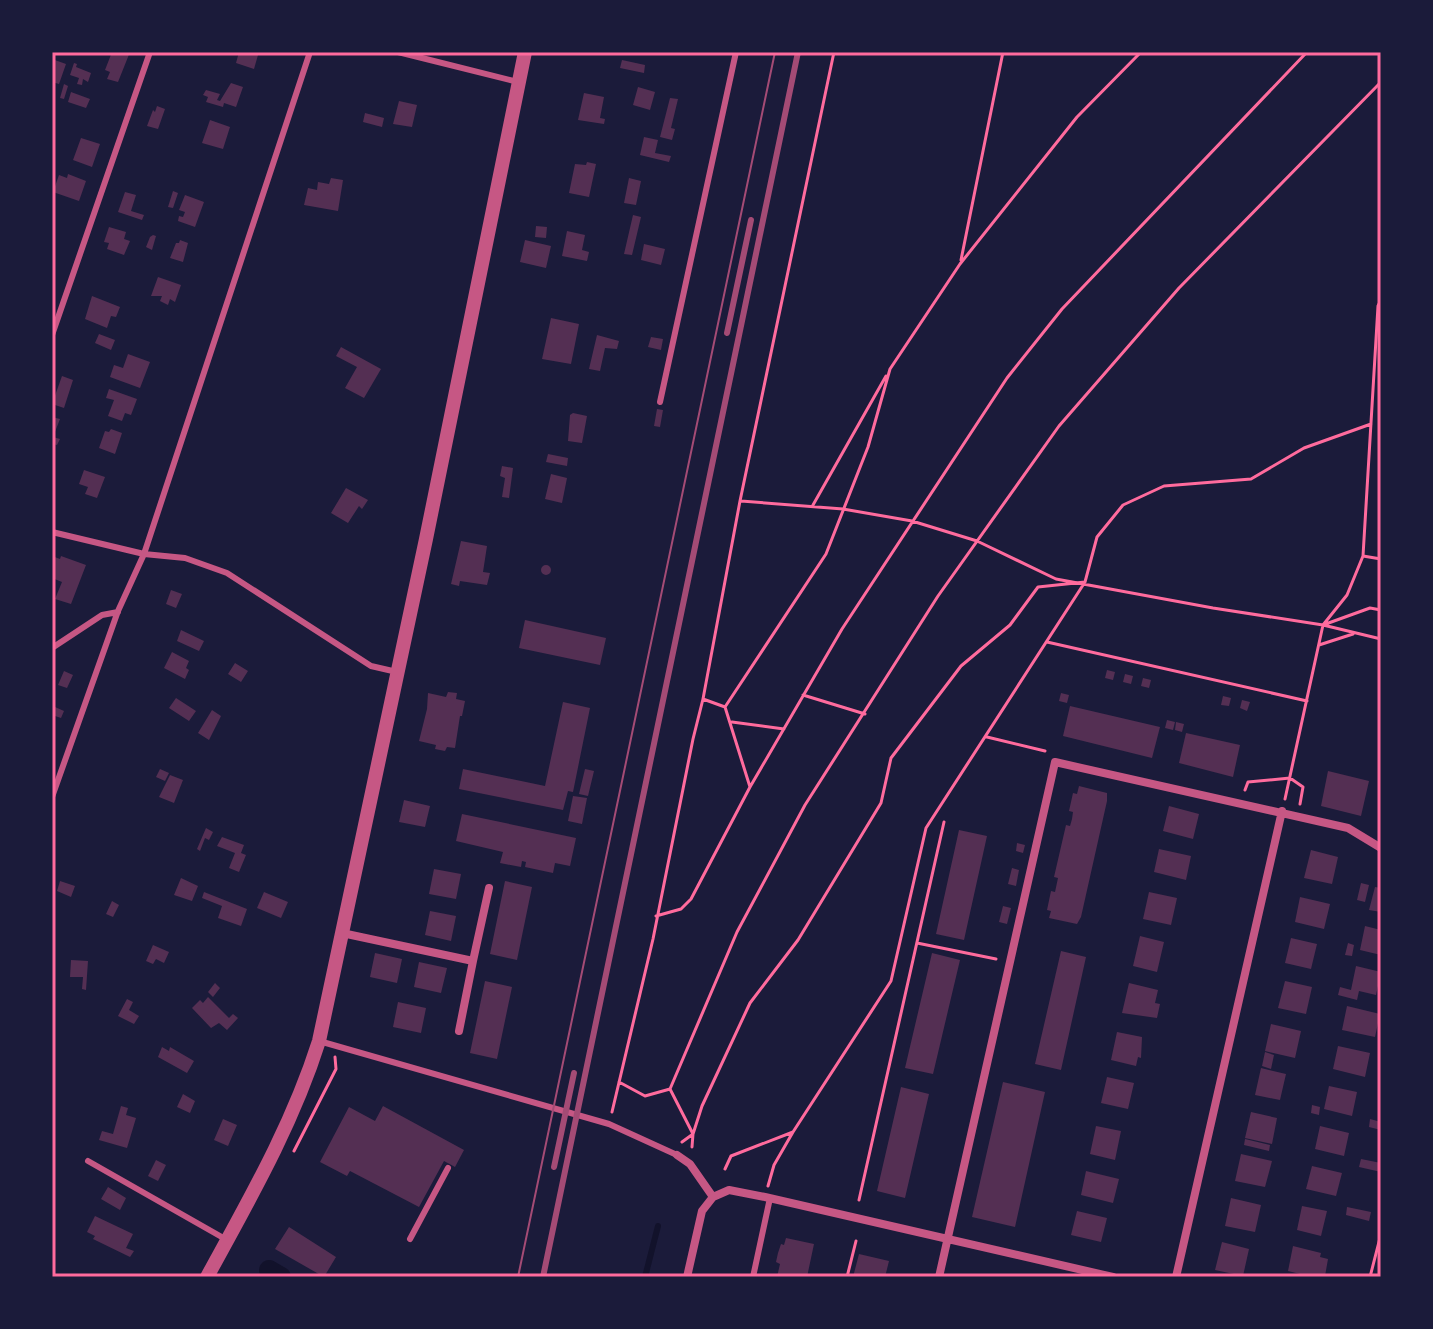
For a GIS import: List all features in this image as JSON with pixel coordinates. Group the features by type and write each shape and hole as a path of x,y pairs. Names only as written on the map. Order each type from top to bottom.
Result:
{"street":[{"path":"207,1277 291,1118 326,1043 342,933 525,52"},
{"path":"939,1277 1055,762 1348,828 1381,848"},
{"path":"1176,1277 1282,811"},
{"path":"459,1031 489,888"},
{"path":"342,933 473,961"},
{"path":"673,1152 690,1164 713,1197"},
{"path":"687,1277 702,1211 713,1197 729,1190 1113,1277"}],"lane":[{"path":"52,335 150,52"},
{"path":"52,797 118,611 144,554 310,52"},
{"path":"398,52 519,83"},
{"path":"660,402 736,52"},
{"path":"52,532 144,554 185,558 227,573 371,666 397,672"},
{"path":"52,648 102,615 118,611"},
{"path":"326,1043 609,1124 673,1152"},
{"path":"88,1161 227,1240"},
{"path":"410,1239 448,1168"},
{"path":"753,1277 768,1198"}],"path":[{"path":"609,1124 703,699 740,501 834,52"},
{"path":"960,264 1003,52"},
{"path":"812,507 890,369 960,264 1077,117 1141,52"},
{"path":"656,916 681,909 691,899 750,787 842,629 1007,378 1062,309 1307,52"},
{"path":"670,1089 737,932 805,805 938,596 1059,426 1179,288 1381,82"},
{"path":"1282,811 1323,625 1347,595 1363,556 1381,300"},
{"path":"725,707 826,554 868,447 890,369"},
{"path":"768,1198 774,1165 891,981 926,828 1085,582 1097,537 1123,505 1164,486 1251,479 1304,448 1371,424"},
{"path":"740,501 843,509 912,521 977,541 1056,579 1323,625 1381,639"},
{"path":"1363,556 1381,559"},
{"path":"691,1153 702,1106 750,1003 798,940 881,803 891,758 961,666 1010,625 1038,587 1085,582"},
{"path":"1323,625 1370,608 1381,610"},
{"path":"1319,645 1357,633"},
{"path":"1047,642 1307,701"},
{"path":"803,695 865,714"},
{"path":"703,699 725,707"},
{"path":"725,707 750,787"},
{"path":"730,722 784,729"},
{"path":"987,737 1049,752 1055,762"},
{"path":"1244,794 1248,782 1290,778 1303,787 1299,807"},
{"path":"859,1200 944,822"},
{"path":"917,943 1011,962"},
{"path":"290,1159 336,1069 326,1043"},
{"path":"619,1082 645,1096 670,1089"},
{"path":"670,1089 693,1134"},
{"path":"725,1169 731,1156 793,1132"},
{"path":"673,1152 693,1134"},
{"path":"1370,1277 1381,1234"},
{"path":"847,1277 856,1241"}],"building":[{"path":"112,52 130,52 118,82 107,79 110,72 105,70"},
{"path":"239,52 258,55 254,69 236,63"},
{"path":"52,59 66,64 59,84 52,82"},
{"path":"622,60 645,65 644,73 620,68"},
{"path":"74,63 76,67 91,73 88,82 83,79 82,85 77,84 79,78 70,75"},
{"path":"231,83 243,87 236,107 206,102 208,97 203,95 206,90 220,94 217,100 220,101"},
{"path":"64,84 68,86 64,99 60,98"},
{"path":"638,87 655,92 650,110 633,105"},
{"path":"71,92 90,99 86,108 68,102"},
{"path":"584,93 604,97 600,118 605,119 604,124 578,120"},
{"path":"670,98 678,99 671,128 675,129 672,140 660,137"},
{"path":"399,101 417,105 412,127 393,124"},
{"path":"157,106 165,109 158,129 147,126"},
{"path":"365,113 384,118 382,127 363,122"},
{"path":"210,120 230,127 223,149 202,143"},
{"path":"644,137 658,140 655,153 671,156 669,162 640,155"},
{"path":"81,138 100,144 92,167 73,160"},
{"path":"587,162 596,164 589,197 569,193 575,164 586,165"},
{"path":"68,174 86,181 79,201 53,192 59,175 67,178"},
{"path":"331,178 343,180 338,211 304,205 308,188 317,190 318,182 329,184"},
{"path":"629,178 641,181 636,205 624,203"},
{"path":"173,191 178,193 173,208 168,207"},
{"path":"125,192 136,195 131,211 144,215 142,220 118,212"},
{"path":"185,195 204,202 195,227 178,221 185,212 179,210"},
{"path":"633,215 641,217 632,255 624,254"},
{"path":"536,226 547,227 546,238 535,237"},
{"path":"109,227 126,232 124,239 130,241 124,255 107,249 109,243 104,242"},
{"path":"567,231 585,235 582,250 589,252 587,261 562,256"},
{"path":"153,235 156,236 152,250 146,247"},
{"path":"180,240 188,243 183,262 170,258"},
{"path":"525,240 551,246 546,268 520,262"},
{"path":"644,244 665,249 661,265 641,260"},
{"path":"158,277 181,285 175,302 170,299 168,305 160,301 162,296 151,296"},
{"path":"92,296 120,307 116,317 111,316 107,328 85,319"},
{"path":"551,318 579,324 571,364 542,359"},
{"path":"99,334 115,340 111,350 95,343"},
{"path":"597,335 619,341 617,349 605,348 600,371 589,369"},
{"path":"651,337 663,339 661,350 648,347"},
{"path":"341,347 381,369 364,398 345,388 357,367 336,356"},
{"path":"128,354 150,362 140,388 110,377 114,365 123,368"},
{"path":"62,376 73,380 64,408 52,404"},
{"path":"109,389 137,399 131,415 125,413 122,421 108,416 114,400 106,398"},
{"path":"657,409 663,410 660,427 654,426"},
{"path":"570,415 587,416 582,443 568,441"},
{"path":"52,417 60,419 53,437 60,439 57,445 52,444"},
{"path":"111,429 122,433 115,454 99,448 105,431"},
{"path":"548,454 568,458 567,466 546,462"},
{"path":"502,466 513,468 509,498 502,497 505,478 500,476"},
{"path":"84,470 105,477 97,498 85,494 88,487 79,484"},
{"path":"551,474 567,478 562,503 545,499"},
{"path":"346,488 368,500 362,509 359,506 348,523 331,513"},
{"path":"461,541 487,546 483,572 490,573 487,585 460,581 459,586 451,584"},
{"path":"52,556 86,565 71,604 55,599 62,582 52,578"},
{"path":"546,565 551,570 546,575 541,570"},
{"path":"171,590 182,594 176,608 166,604"},
{"path":"525,620 606,638 600,665 519,648"},
{"path":"181,630 204,641 199,651 177,641"},
{"path":"172,652 189,661 185,679 164,668"},
{"path":"235,663 248,671 241,682 228,674"},
{"path":"1107,670 1115,672 1113,680 1105,678"},
{"path":"64,671 73,675 67,688 58,685"},
{"path":"1125,674 1133,676 1131,684 1123,682"},
{"path":"1143,678 1151,680 1149,688 1141,686"},
{"path":"448,692 457,693 456,699 465,701 455,748 447,747 445,751 419,741 428,693 446,697"},
{"path":"1061,693 1069,695 1067,703 1059,701"},
{"path":"1223,696 1231,698 1229,706 1221,705"},
{"path":"176,698 196,711 189,721 169,708"},
{"path":"1242,700 1250,702 1247,711 1240,708"},
{"path":"563,702 590,708 573,792 568,791 563,810 459,789 463,769 545,786"},
{"path":"1070,706 1160,727 1152,758 1063,736"},
{"path":"55,707 64,711 61,718 52,715"},
{"path":"212,710 221,716 209,740 198,733"},
{"path":"1167,720 1175,722 1173,730 1165,728"},
{"path":"1176,722 1184,724 1182,732 1175,730"},
{"path":"1186,733 1240,745 1233,777 1179,763"},
{"path":"160,769 169,773 165,781 156,777"},
{"path":"585,769 594,771 588,796 579,794"},
{"path":"1328,771 1369,781 1361,816 1321,806"},
{"path":"170,775 183,780 174,803 159,797"},
{"path":"1079,786 1107,793 1107,801 1077,924 1049,918 1051,911 1047,910 1051,891 1055,892 1058,878 1054,877 1066,825 1070,826 1072,819 1073,812 1069,811 1073,793 1077,794"},
{"path":"573,796 587,798 582,824 568,821"},
{"path":"404,800 430,806 425,827 399,822"},
{"path":"1169,806 1199,814 1193,839 1163,831"},
{"path":"462,814 576,838 570,866 555,863 553,873 525,867 526,862 522,861 521,867 500,863 503,852 456,841"},
{"path":"206,828 213,832 209,840 205,838 200,851 197,849"},
{"path":"959,830 987,836 964,940 936,934"},
{"path":"222,837 244,845 241,853 246,855 239,872 229,868 235,853 217,846"},
{"path":"1017,843 1025,845 1023,853 1016,851"},
{"path":"1159,849 1191,856 1186,880 1154,872"},
{"path":"1311,850 1338,857 1332,884 1304,878"},
{"path":"1012,868 1019,870 1016,886 1008,884"},
{"path":"434,869 461,874 456,899 429,894"},
{"path":"181,878 198,886 192,901 174,895"},
{"path":"60,881 75,886 71,897 57,891"},
{"path":"505,881 532,887 517,960 490,954"},
{"path":"1361,883 1369,885 1365,902 1357,900"},
{"path":"1375,887 1381,888 1381,912 1369,910"},
{"path":"204,892 247,909 241,926 218,918 222,906 202,898"},
{"path":"264,892 288,902 281,918 257,908"},
{"path":"1149,892 1177,898 1171,925 1143,919"},
{"path":"1300,897 1330,904 1324,929 1295,922"},
{"path":"112,901 119,905 113,917 106,914"},
{"path":"1003,906 1011,908 1007,924 999,922"},
{"path":"430,911 456,916 451,941 425,935"},
{"path":"1365,926 1381,930 1381,955 1360,950"},
{"path":"1140,936 1164,942 1157,972 1133,966"},
{"path":"1291,938 1317,944 1311,969 1285,963"},
{"path":"1348,943 1354,945 1352,956 1345,955"},
{"path":"153,945 169,952 164,963 156,959 153,964 146,961"},
{"path":"1061,951 1086,957 1061,1070 1035,1064"},
{"path":"375,953 402,959 397,983 370,977"},
{"path":"932,953 960,960 933,1074 905,1068"},
{"path":"71,960 88,961 86,990 82,989 83,977 70,977"},
{"path":"419,962 447,968 441,993 414,987"},
{"path":"1356,966 1381,972 1376,995 1359,991 1357,1000 1338,995 1340,987 1351,990"},
{"path":"485,981 512,987 497,1059 470,1053"},
{"path":"1285,981 1312,987 1306,1014 1278,1008"},
{"path":"215,983 220,988 213,997 208,992"},
{"path":"1129,983 1158,990 1155,1003 1160,1004 1157,1018 1122,1013"},
{"path":"208,997 229,1018 233,1014 238,1018 227,1030 219,1023 211,1028 192,1008"},
{"path":"127,999 133,1002 129,1010 139,1016 134,1024 118,1016"},
{"path":"398,1002 426,1008 421,1033 393,1027"},
{"path":"1347,1006 1380,1014 1375,1037 1342,1030"},
{"path":"1271,1024 1301,1031 1295,1058 1265,1051"},
{"path":"1117,1032 1142,1037 1141,1058 1138,1057 1136,1066 1111,1060"},
{"path":"1338,1046 1370,1053 1365,1077 1333,1069"},
{"path":"162,1047 169,1051 170,1047 194,1061 187,1073 158,1057"},
{"path":"1265,1052 1274,1055 1271,1069 1262,1066"},
{"path":"1261,1068 1286,1074 1280,1100 1255,1095"},
{"path":"1107,1077 1134,1083 1128,1109 1101,1103"},
{"path":"1003,1082 1045,1092 1015,1227 972,1217"},
{"path":"1329,1086 1357,1092 1352,1116 1324,1109"},
{"path":"901,1087 929,1094 905,1198 877,1191"},
{"path":"183,1094 195,1101 190,1113 177,1107"},
{"path":"1312,1105 1320,1107 1319,1115 1311,1113"},
{"path":"121,1106 128,1108 126,1115 136,1118 127,1148 99,1140 102,1131 113,1134"},
{"path":"383,1106 464,1150 455,1167 444,1161 419,1207 350,1171 347,1176 320,1162 349,1107 375,1121"},
{"path":"1251,1112 1277,1118 1272,1144 1245,1138"},
{"path":"223,1119 237,1125 228,1146 214,1140"},
{"path":"1370,1119 1381,1122 1381,1130 1369,1127"},
{"path":"1096,1126 1121,1131 1115,1160 1090,1154"},
{"path":"1320,1126 1349,1133 1344,1156 1315,1149"},
{"path":"1245,1139 1270,1145 1269,1151 1244,1145"},
{"path":"1241,1154 1272,1161 1265,1187 1235,1181"},
{"path":"1361,1159 1381,1163 1381,1172 1359,1167"},
{"path":"156,1160 166,1165 158,1181 148,1176"},
{"path":"1312,1166 1342,1173 1336,1196 1306,1189"},
{"path":"1086,1171 1119,1179 1113,1203 1081,1195"},
{"path":"108,1187 126,1198 120,1210 101,1199"},
{"path":"1231,1198 1261,1205 1255,1232 1225,1226"},
{"path":"1302,1206 1327,1211 1321,1236 1297,1230"},
{"path":"1347,1207 1371,1212 1369,1221 1346,1215"},
{"path":"1077,1211 1107,1218 1101,1242 1071,1235"},
{"path":"95,1216 133,1234 126,1248 134,1251 130,1257 93,1239 95,1236 87,1232"},
{"path":"289,1227 336,1257 324,1277 275,1249"},
{"path":"786,1238 814,1244 807,1277 777,1277 780,1264 776,1262 778,1253"},
{"path":"1222,1242 1249,1249 1243,1276 1215,1270"},
{"path":"1293,1246 1321,1253 1320,1257 1328,1259 1325,1276 1316,1274 1312,1277 1288,1271"},
{"path":"859,1254 889,1261 885,1277 853,1277"}],"waterway":[{"path":"645,1277 658,1226"},
{"path":"269,1270 281,1277"}],"tram line":[{"path":"518,1277 775,52"}],"railway":[{"path":"543,1277 798,52"},
{"path":"727,333 751,220"},
{"path":"554,1167 574,1073"}]}
